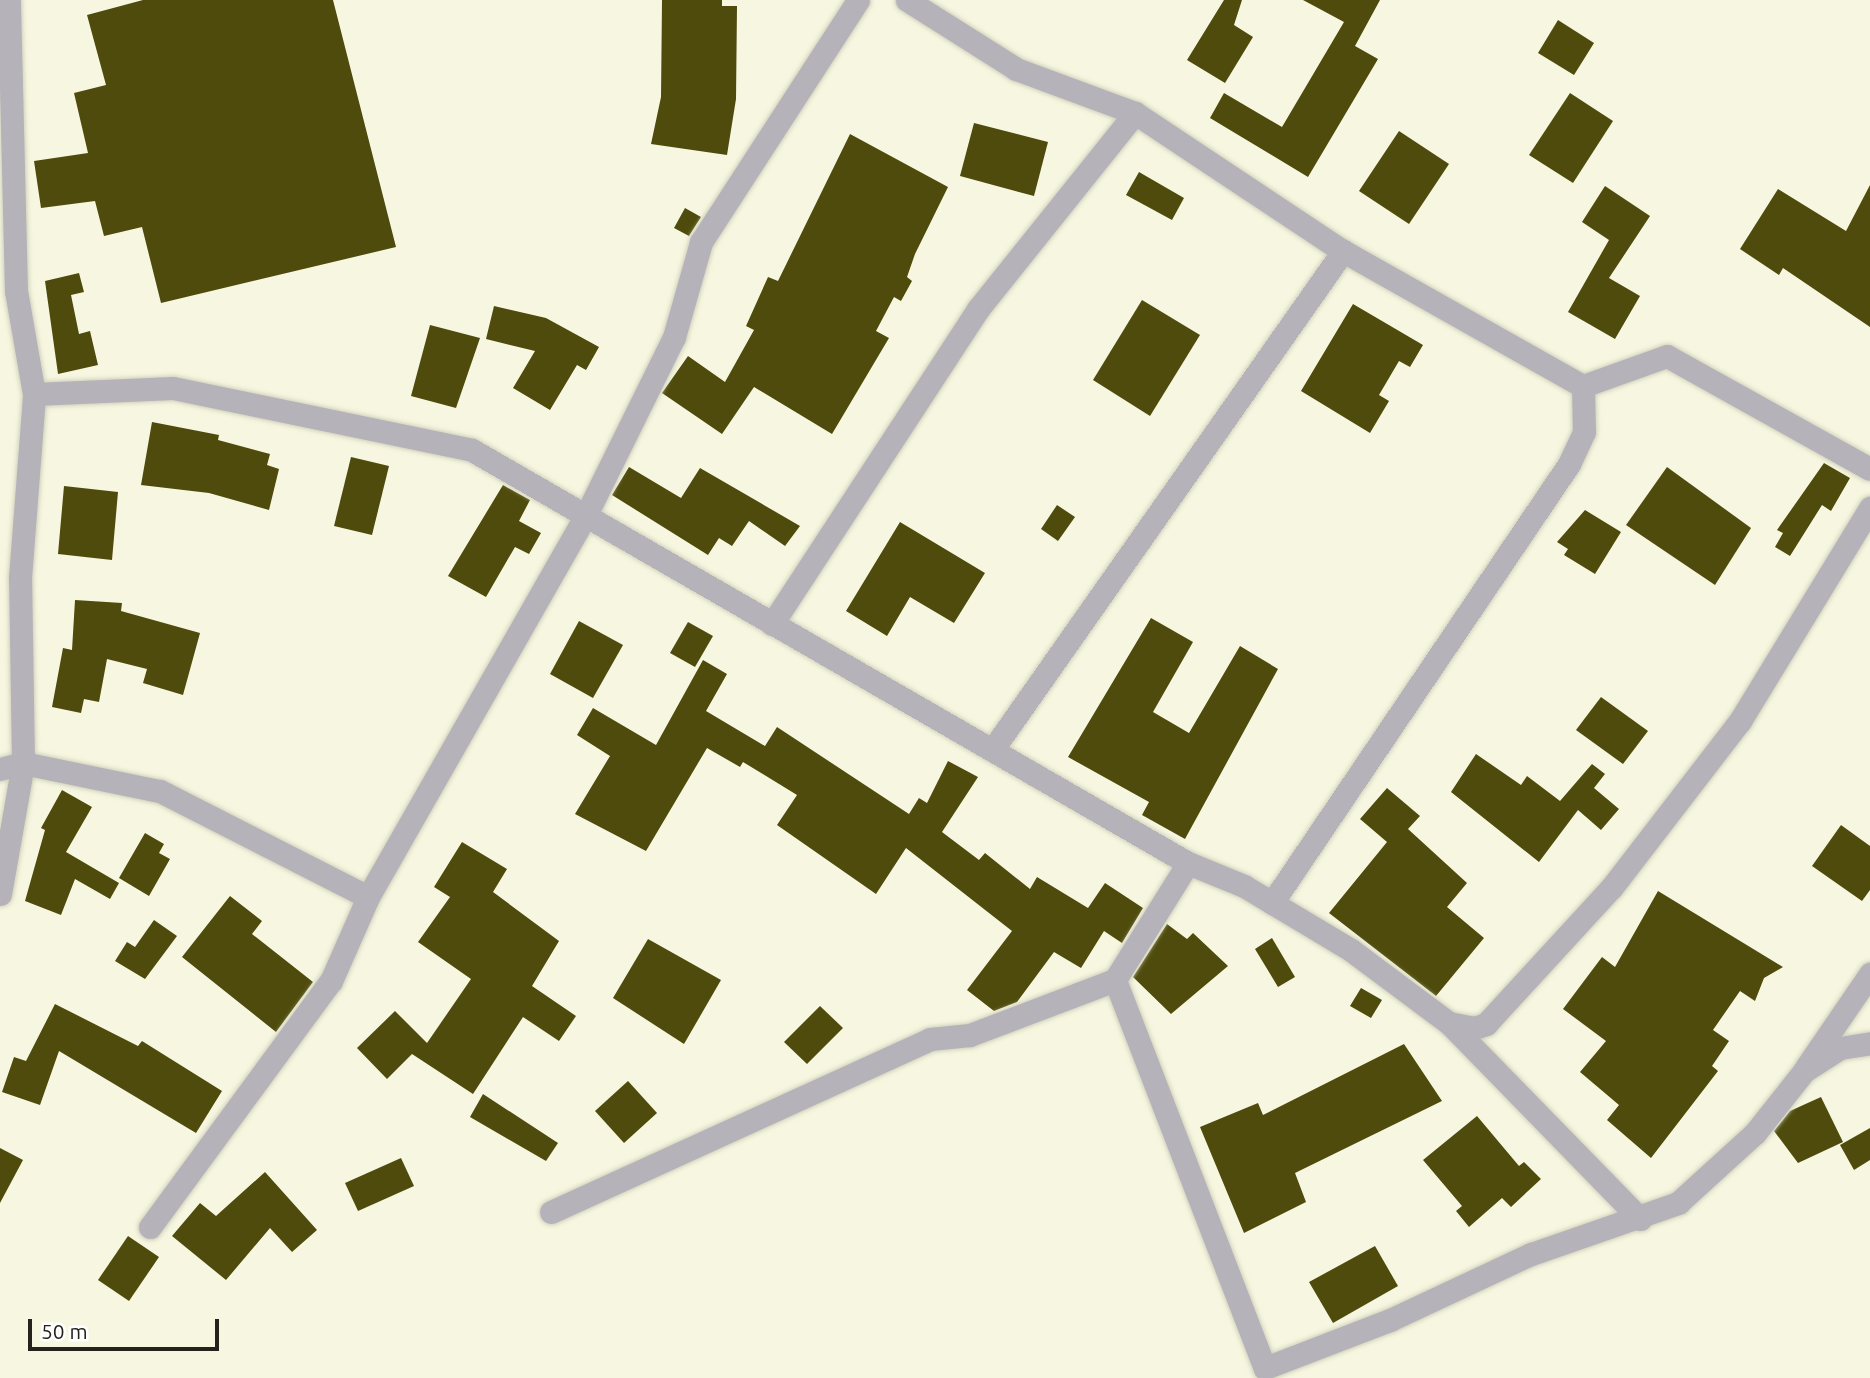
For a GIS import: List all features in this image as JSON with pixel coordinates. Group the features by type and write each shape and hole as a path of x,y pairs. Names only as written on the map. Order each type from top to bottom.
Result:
{"street":[{"path":"0,894 23,763 20,578 34,394 16,291 7,155 9,0"},
{"path":"150,1227 304,1026 368,897 587,513 674,337 701,242 858,0"},
{"path":"907,0 1016,69 1135,113 1343,251 1583,386 1667,356 1870,469"},
{"path":"772,624 978,309 1135,113"},
{"path":"993,749 1343,251"},
{"path":"1272,903 1569,464 1584,432 1583,386"},
{"path":"34,394 173,388 472,450 587,513 772,624 1188,863 1272,903 1350,950 1449,1023 1640,1219"},
{"path":"1449,1023 1486,1024 1612,887 1740,722 1870,508"},
{"path":"0,769 23,763 160,791 368,897"},
{"path":"551,1212 930,1040 970,1035 1115,980 1188,863"},
{"path":"1115,980 1265,1368 1390,1320 1531,1254 1640,1219 1678,1203 1755,1133 1804,1071 1870,974"},
{"path":"1804,1071 1840,1048 1870,1043"}],"building":[{"path":"143,0 333,0 396,247 161,303 142,227 104,236 95,201 41,208 34,161 88,153 74,93 106,85 87,15"},
{"path":"662,0 722,0 722,6 737,6 736,99 727,155 651,144 661,97"},
{"path":"1224,0 1242,0 1234,25 1253,37 1225,83 1187,60"},
{"path":"1303,0 1380,0 1355,46 1378,59 1308,177 1210,118 1224,93 1282,127 1344,22"},
{"path":"1558,20 1594,43 1574,75 1538,53"},
{"path":"1570,93 1613,121 1573,183 1529,155"},
{"path":"974,123 1048,142 1034,196 960,176"},
{"path":"1399,131 1449,164 1409,224 1359,191"},
{"path":"850,134 948,187 915,254 907,277 912,281 901,301 894,297 876,331 889,338 832,434 754,387 722,434 662,393 688,356 725,382 754,330 746,326 768,277 778,281"},
{"path":"1139,172 1184,198 1172,220 1126,195"},
{"path":"1870,185 1870,327 1783,268 1779,275 1740,249 1778,189 1846,231"},
{"path":"1605,186 1650,216 1609,278 1640,296 1615,339 1568,312 1609,240 1582,222"},
{"path":"685,208 701,217 689,236 674,228"},
{"path":"79,273 84,292 71,295 79,334 90,331 98,365 58,374 45,281"},
{"path":"1142,300 1200,335 1150,416 1093,380"},
{"path":"1353,304 1423,345 1410,367 1399,361 1379,395 1389,401 1370,433 1301,391"},
{"path":"494,306 546,318 599,347 586,370 577,365 550,410 513,388 535,351 486,339"},
{"path":"430,325 480,338 456,408 411,396"},
{"path":"152,422 219,435 218,440 270,454 267,465 279,469 269,510 209,493 141,485"},
{"path":"351,457 389,466 372,535 334,526"},
{"path":"1824,463 1850,478 1831,511 1822,505 1790,556 1775,547 1783,533 1777,530"},
{"path":"629,467 681,498 700,468 800,526 785,546 749,521 732,546 719,538 708,555 612,495"},
{"path":"1667,467 1751,528 1715,585 1626,525"},
{"path":"503,485 530,500 519,521 541,533 529,554 515,547 486,597 448,576"},
{"path":"64,486 118,492 112,560 58,554"},
{"path":"1057,505 1075,517 1058,541 1041,529"},
{"path":"1585,510 1621,532 1595,574 1564,555 1568,549 1557,542"},
{"path":"900,522 985,573 954,623 910,597 887,636 846,611"},
{"path":"75,600 122,603 121,611 200,633 183,695 143,683 147,669 107,659 99,702 84,699 81,713 52,707 63,648 72,650"},
{"path":"1151,618 1193,642 1153,712 1189,733 1240,646 1278,669 1185,839 1142,815 1149,802 1068,757"},
{"path":"579,621 623,645 593,698 550,674"},
{"path":"688,622 713,636 695,667 670,653"},
{"path":"703,660 727,674 706,711 765,746 777,727 909,814 919,798 927,803 948,761 978,777 942,832 979,860 985,853 1030,889 1037,877 1088,908 1105,883 1143,908 1122,943 1104,931 1081,968 1054,952 1017,1002 994,1011 967,990 1012,931 906,848 876,894 777,825 797,795 743,762 740,767 707,748 646,851 575,814 610,756 577,735 593,708 656,745"},
{"path":"1601,697 1648,731 1623,764 1576,730"},
{"path":"1476,754 1521,785 1527,776 1560,801 1592,764 1605,774 1594,788 1619,809 1601,830 1578,810 1539,862 1451,792"},
{"path":"1387,788 1420,816 1408,829 1467,883 1447,907 1484,938 1436,996 1329,913 1387,842 1360,819"},
{"path":"62,790 92,807 66,852 119,883 110,899 75,879 61,915 25,901 45,830 41,828"},
{"path":"1841,825 1870,846 1870,890 1862,901 1812,866"},
{"path":"145,833 164,844 159,853 170,859 149,896 119,878"},
{"path":"462,842 507,869 493,892 559,941 532,986 576,1016 559,1041 523,1017 473,1094 412,1054 387,1079 357,1048 395,1011 427,1043 471,979 418,942 450,897 434,887"},
{"path":"1658,891 1783,967 1764,978 1755,1001 1740,991 1713,1030 1729,1041 1712,1066 1718,1071 1651,1158 1607,1120 1619,1105 1580,1072 1606,1041 1563,1009 1602,957 1615,967"},
{"path":"230,896 262,921 252,934 313,982 276,1032 182,957"},
{"path":"154,920 177,936 145,979 115,961 127,942 135,947"},
{"path":"1167,924 1187,939 1193,933 1228,966 1171,1014 1133,977"},
{"path":"1272,938 1295,977 1278,987 1255,949"},
{"path":"648,939 721,980 684,1044 613,998"},
{"path":"1361,988 1382,1000 1371,1018 1350,1006"},
{"path":"55,1004 138,1046 142,1041 222,1091 196,1133 59,1051 40,1105 2,1092 14,1057 26,1061"},
{"path":"820,1006 843,1028 807,1064 784,1042"},
{"path":"1404,1044 1442,1101 1295,1173 1306,1202 1244,1233 1200,1127 1258,1103 1263,1115"},
{"path":"628,1081 657,1113 624,1143 595,1111"},
{"path":"483,1094 558,1143 546,1161 470,1117"},
{"path":"1821,1097 1843,1142 1798,1163 1774,1131 1790,1111"},
{"path":"1477,1116 1519,1166 1524,1162 1541,1179 1511,1207 1502,1198 1469,1227 1456,1211 1462,1206 1423,1160"},
{"path":"1870,1128 1870,1160 1854,1170 1840,1145"},
{"path":"0,1148 23,1160 0,1203"},
{"path":"401,1158 414,1186 358,1211 345,1183"},
{"path":"265,1172 317,1230 292,1252 270,1228 226,1280 172,1236 200,1203 216,1216"},
{"path":"128,1236 159,1257 129,1301 98,1280"},
{"path":"1375,1246 1398,1286 1333,1323 1309,1282"}]}
